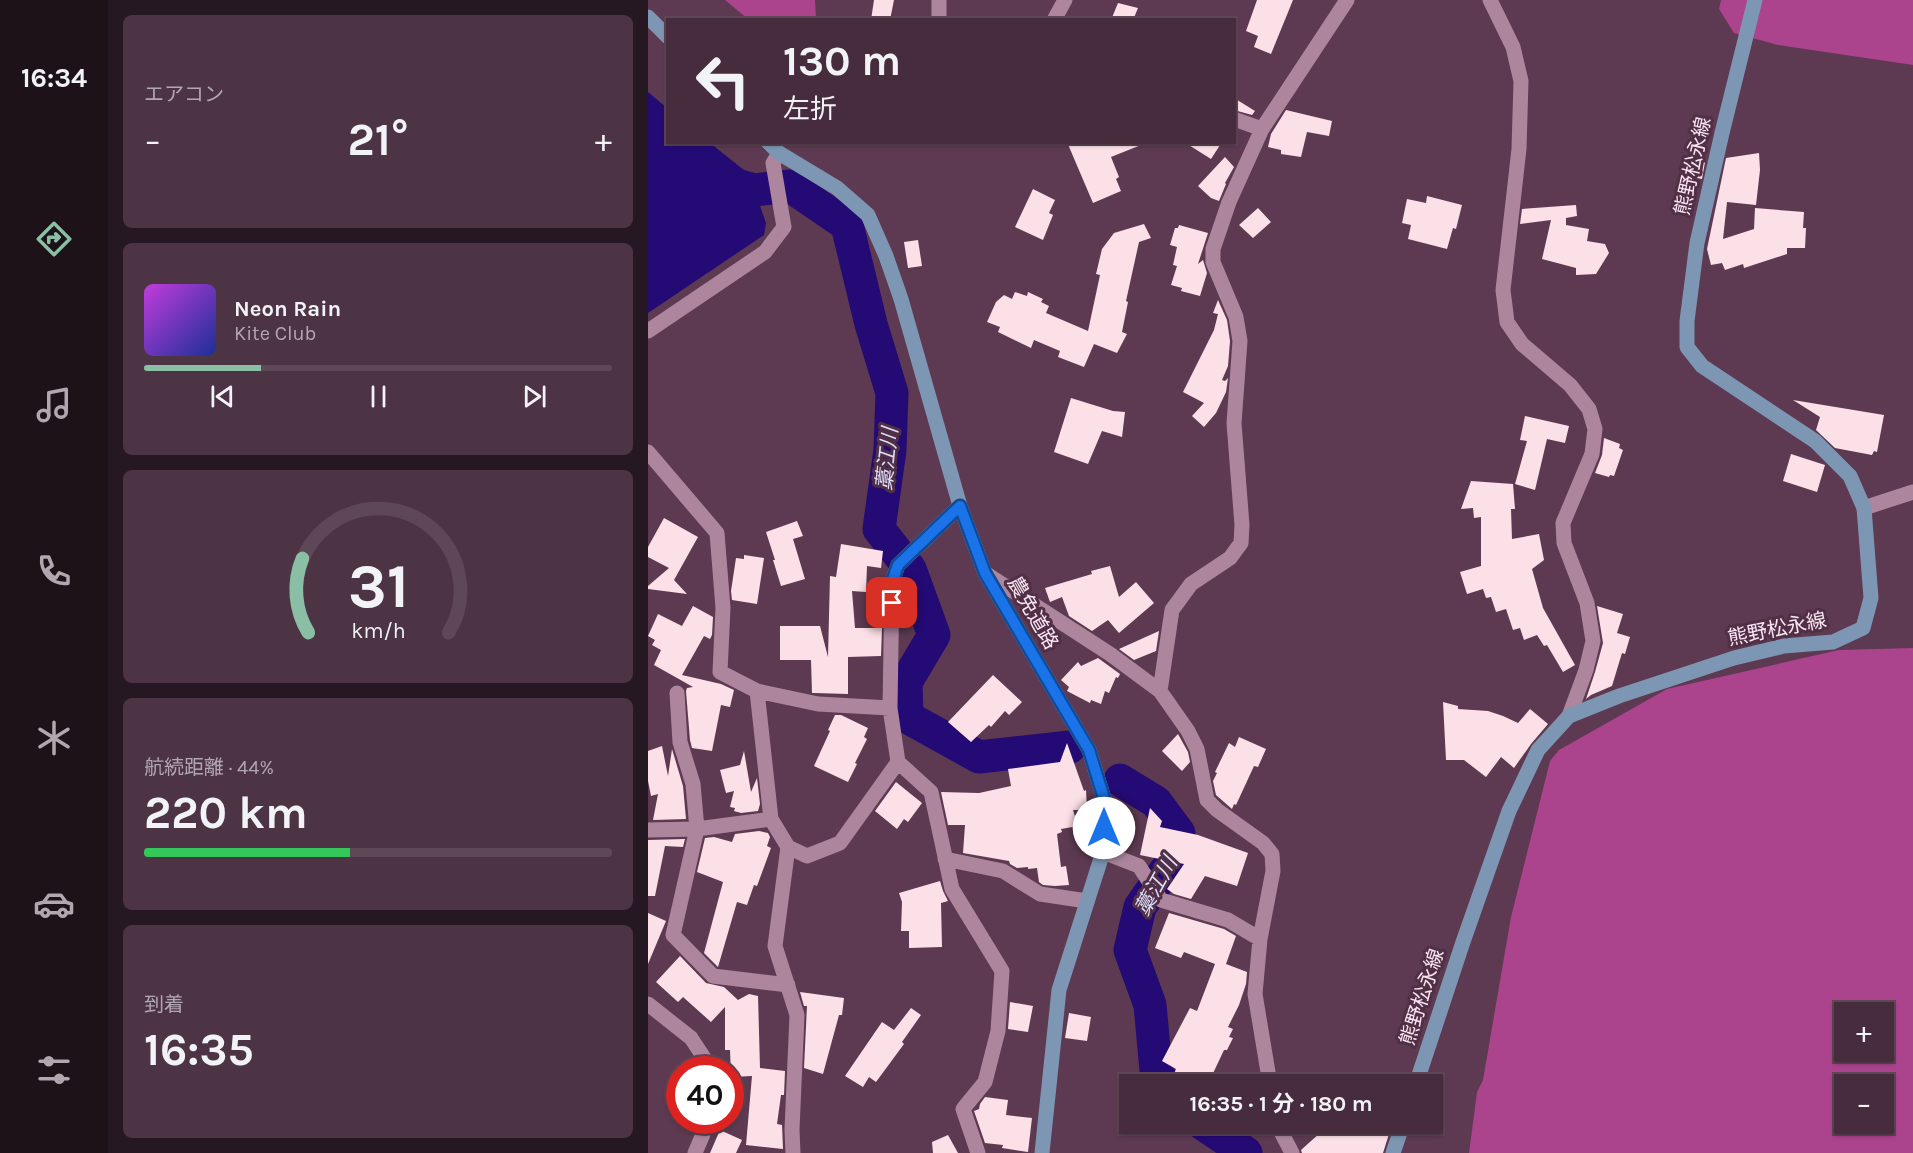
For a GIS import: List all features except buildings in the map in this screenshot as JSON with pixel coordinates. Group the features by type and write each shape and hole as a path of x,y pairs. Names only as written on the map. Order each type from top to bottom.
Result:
{"main road":[{"name":"熊野松永線","path":"1419,1074 1462,942 1509,812 1538,750 1569,716 1619,696 1734,658 1784,646 1833,642 1863,628 1871,598 1864,508 1850,476 1815,441 1702,366 1687,347 1687,321 1697,243 1755,0"},
{"path":"648,17 666,35"},
{"name":"農免道路","path":"774,148 837,188 868,215 901,299 960,506 985,573 1089,750 1106,805 1102,852 1059,990 1042,1153"},
{"path":"1393,1153 1400,1134"}],"street":[{"path":"939,0 939,18"},
{"path":"1055,18 1065,0"},
{"path":"1160,691 1172,610 1191,584 1230,558 1241,543 1242,525 1234,423 1240,341 1236,317 1213,262 1213,249 1229,202 1262,129 1347,0"},
{"path":"1490,0 1513,47 1521,81 1519,149 1503,290 1507,322 1522,344 1570,385 1589,409 1595,429 1592,454 1563,523 1564,543 1587,603 1593,641 1586,670 1569,716"},
{"path":"1236,120 1262,129"},
{"path":"648,331 765,252 784,227 773,163 774,148"},
{"path":"648,452 717,534 723,608 720,672 757,691 818,704 890,708"},
{"path":"1864,508 1913,492"},
{"path":"960,506 902,561 892,582 890,708 898,762 931,792 952,889 1002,971 998,1031 985,1082 963,1109 978,1153"},
{"path":"985,573 1110,654 1160,691 1188,731 1197,749 1207,800 1216,810 1263,843 1272,854 1273,871 1260,939 1255,994 1268,1074"},
{"path":"757,691 771,819 788,847 807,856 840,843 898,762"},
{"path":"677,693 680,742 693,784 697,829 673,935 713,976 788,986"},
{"path":"648,830 697,829 771,819"},
{"path":"788,847 775,946 797,1015 793,1153"},
{"path":"1102,852 1139,866 1161,900 1228,920 1260,939"},
{"path":"945,859 1003,871 1040,894 1087,902"},
{"path":"648,1004 691,1038 703,1056"},
{"path":"695,1153 703,1134"},
{"path":"1282,1134 1292,1153"}],"shaded area":[{"path":"725,0 815,0 816,18 747,18"},
{"path":"1721,0 1913,0 1913,65 1778,45 1734,33 1719,9"},
{"path":"648,92 666,107 666,144 711,144 749,174 766,223 764,235 648,313"},
{"path":"1913,648 1913,1153 1469,1153 1477,1092 1483,1080 1511,917 1550,761 1559,750 1667,689 1839,650"}],"waterway":[{"name":"藁江川","path":"648,160 754,190 790,186 847,225 871,324 892,393 890,450 879,529 910,569 934,635 906,682 907,717 979,757 1070,747"},
{"name":"藁江川","path":"1120,780 1156,802 1179,833 1175,857 1140,907 1130,950 1150,1005 1158,1074"},
{"name":"藁江川","path":"1218,1134 1246,1153"}],"route":[{"path":"892,603 892,582 898,565 960,506 985,573 1089,750 1106,805 1104,828"}]}
